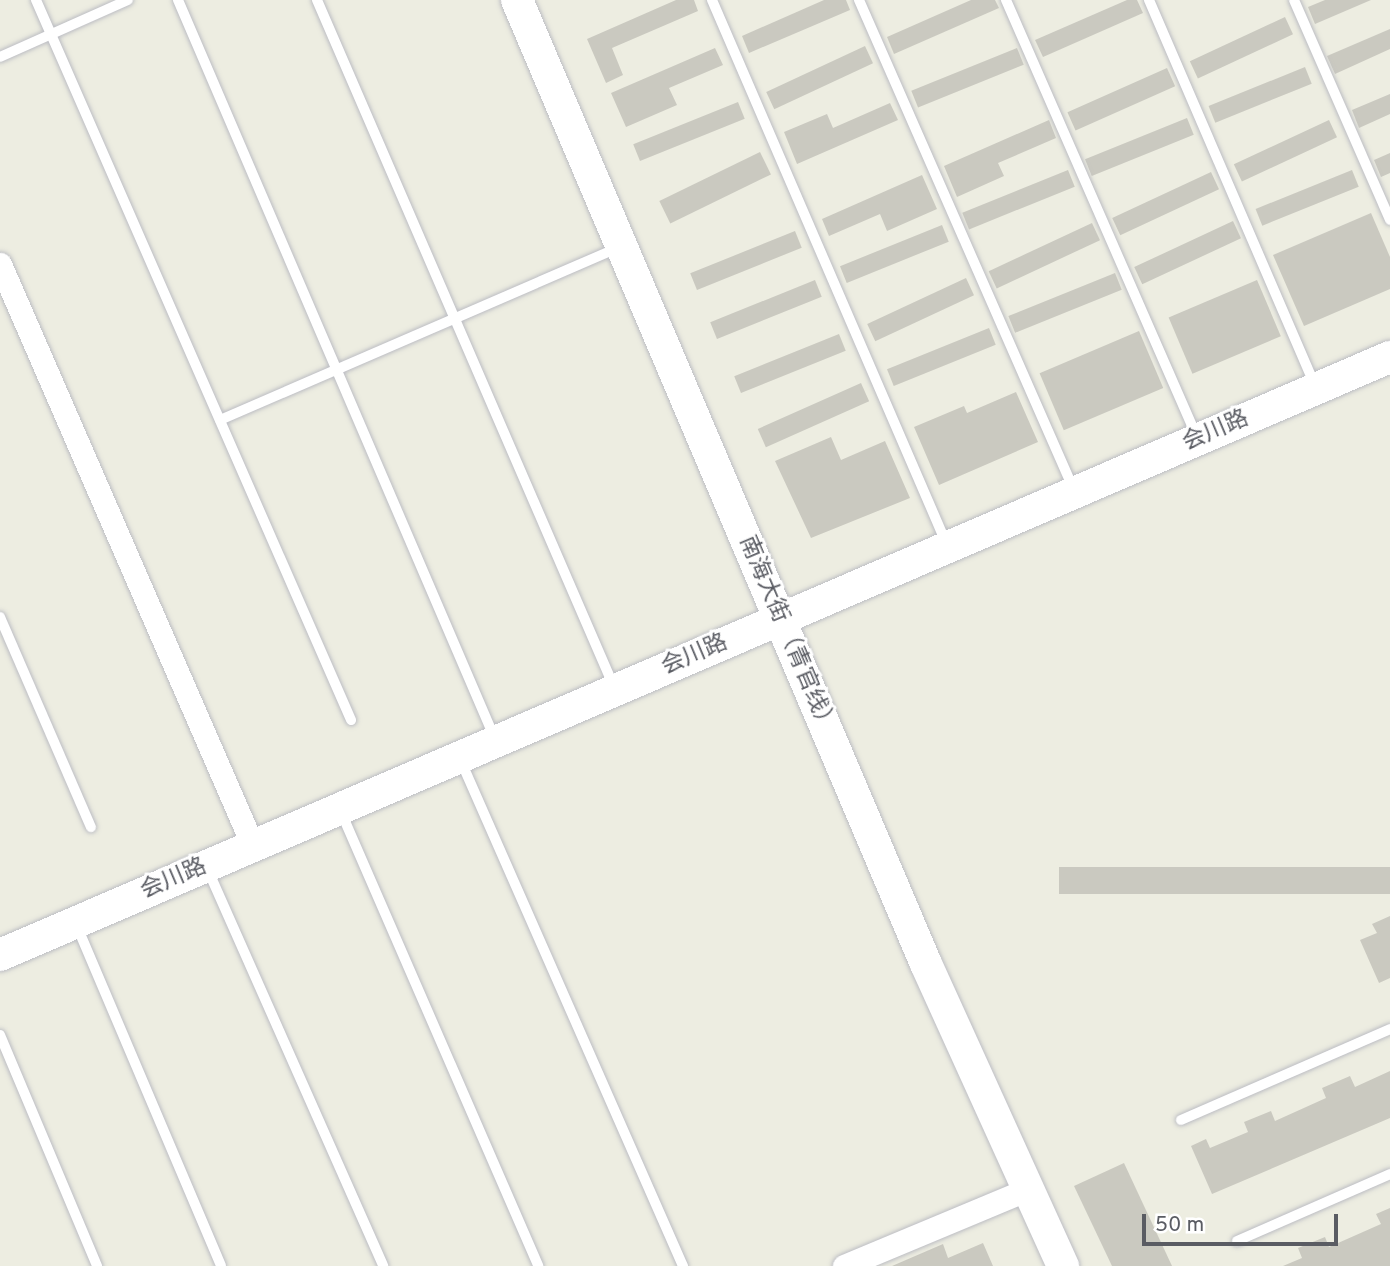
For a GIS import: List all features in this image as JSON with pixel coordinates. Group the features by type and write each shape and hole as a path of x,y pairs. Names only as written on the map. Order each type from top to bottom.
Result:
{"street":[{"name":"南海大街 （青官线）","path":"517,0 780,620 1063,1266"},
{"path":"0,264 253,846"},
{"name":"会川路","path":"0,955 1390,357"},
{"path":"844,1266 1028,1189"}],"lane":[{"path":"36,0 351,720"},
{"path":"0,57 128,0"},
{"path":"178,0 496,741"},
{"path":"317,0 615,690"},
{"path":"712,0 948,547"},
{"path":"859,0 1075,492"},
{"path":"1006,0 1198,439"},
{"path":"1149,0 1317,389"},
{"path":"1294,0 1390,220"},
{"path":"220,420 621,246"},
{"path":"0,617 91,827"},
{"path":"460,757 683,1266"},
{"path":"340,809 538,1266"},
{"path":"206,866 383,1266"},
{"path":"76,922 221,1266"},
{"path":"1181,1121 1390,1029"},
{"path":"0,1035 97,1266"},
{"path":"1237,1241 1390,1174"}],"building":[{"path":"676,0 694,0 698,11 612,48 623,75 606,83 587,39"},
{"path":"824,0 846,0 850,10 749,53 742,36"},
{"path":"971,0 995,0 999,8 894,54 887,37"},
{"path":"1127,0 1137,0 1143,13 1043,57 1035,40"},
{"path":"1325,0 1371,0 1315,24 1308,7"},
{"path":"1285,17 1293,34 1198,79 1190,61"},
{"path":"1390,29 1390,49 1335,74 1327,56"},
{"path":"865,46 873,63 774,109 766,92"},
{"path":"715,48 723,65 669,88 677,105 626,127 611,93"},
{"path":"1017,48 1024,65 918,107 911,91"},
{"path":"1305,67 1312,84 1215,123 1209,106"},
{"path":"1167,68 1175,86 1076,131 1067,112"},
{"path":"1390,94 1390,114 1359,128 1352,110"},
{"path":"738,102 745,119 640,161 633,144"},
{"path":"890,103 898,120 797,164 784,132 827,114 833,128"},
{"path":"1187,118 1194,135 1092,176 1085,159"},
{"path":"1049,120 1056,138 998,163 1004,176 957,197 944,166"},
{"path":"1329,120 1337,137 1242,182 1234,164"},
{"path":"760,152 771,174 670,224 659,201"},
{"path":"1390,153 1390,173 1381,177 1374,160"},
{"path":"1068,170 1075,187 969,229 962,213"},
{"path":"1352,170 1359,187 1262,226 1256,209"},
{"path":"1211,172 1219,189 1120,235 1112,218"},
{"path":"922,175 937,209 887,231 880,214 829,236 822,219"},
{"path":"1371,213 1390,257 1390,289 1304,326 1273,255"},
{"path":"1233,221 1241,238 1142,284 1134,267"},
{"path":"1092,223 1100,240 997,288 989,271"},
{"path":"942,225 949,242 847,283 840,266"},
{"path":"795,231 802,248 697,290 690,273"},
{"path":"1115,273 1122,290 1015,333 1008,316"},
{"path":"966,278 974,295 875,341 867,324"},
{"path":"815,280 822,297 717,339 710,322"},
{"path":"1257,280 1281,336 1192,374 1169,318"},
{"path":"989,328 996,345 894,386 887,369"},
{"path":"1139,331 1163,388 1064,430 1040,373"},
{"path":"839,334 846,351 741,393 734,376"},
{"path":"861,383 869,401 766,447 758,429"},
{"path":"1016,392 1038,442 939,485 914,427 964,406 967,413"},
{"path":"831,437 841,460 885,441 910,498 811,538 775,461"},
{"path":"1059,867 1390,867 1390,894 1059,894"},
{"path":"1390,916 1390,978 1379,983 1360,940 1377,933 1372,924"},
{"path":"1390,1071 1390,1118 1212,1194 1191,1146 1206,1139 1210,1148 1248,1132 1244,1122 1271,1111 1275,1121 1326,1098 1322,1088 1350,1076 1355,1087"},
{"path":"1124,1163 1172,1266 1112,1266 1074,1186"},
{"path":"1390,1208 1390,1266 1283,1266 1302,1258 1298,1248 1325,1237 1329,1247 1381,1224 1376,1214"},
{"path":"983,1243 993,1266 892,1266 943,1244 948,1258"}]}
